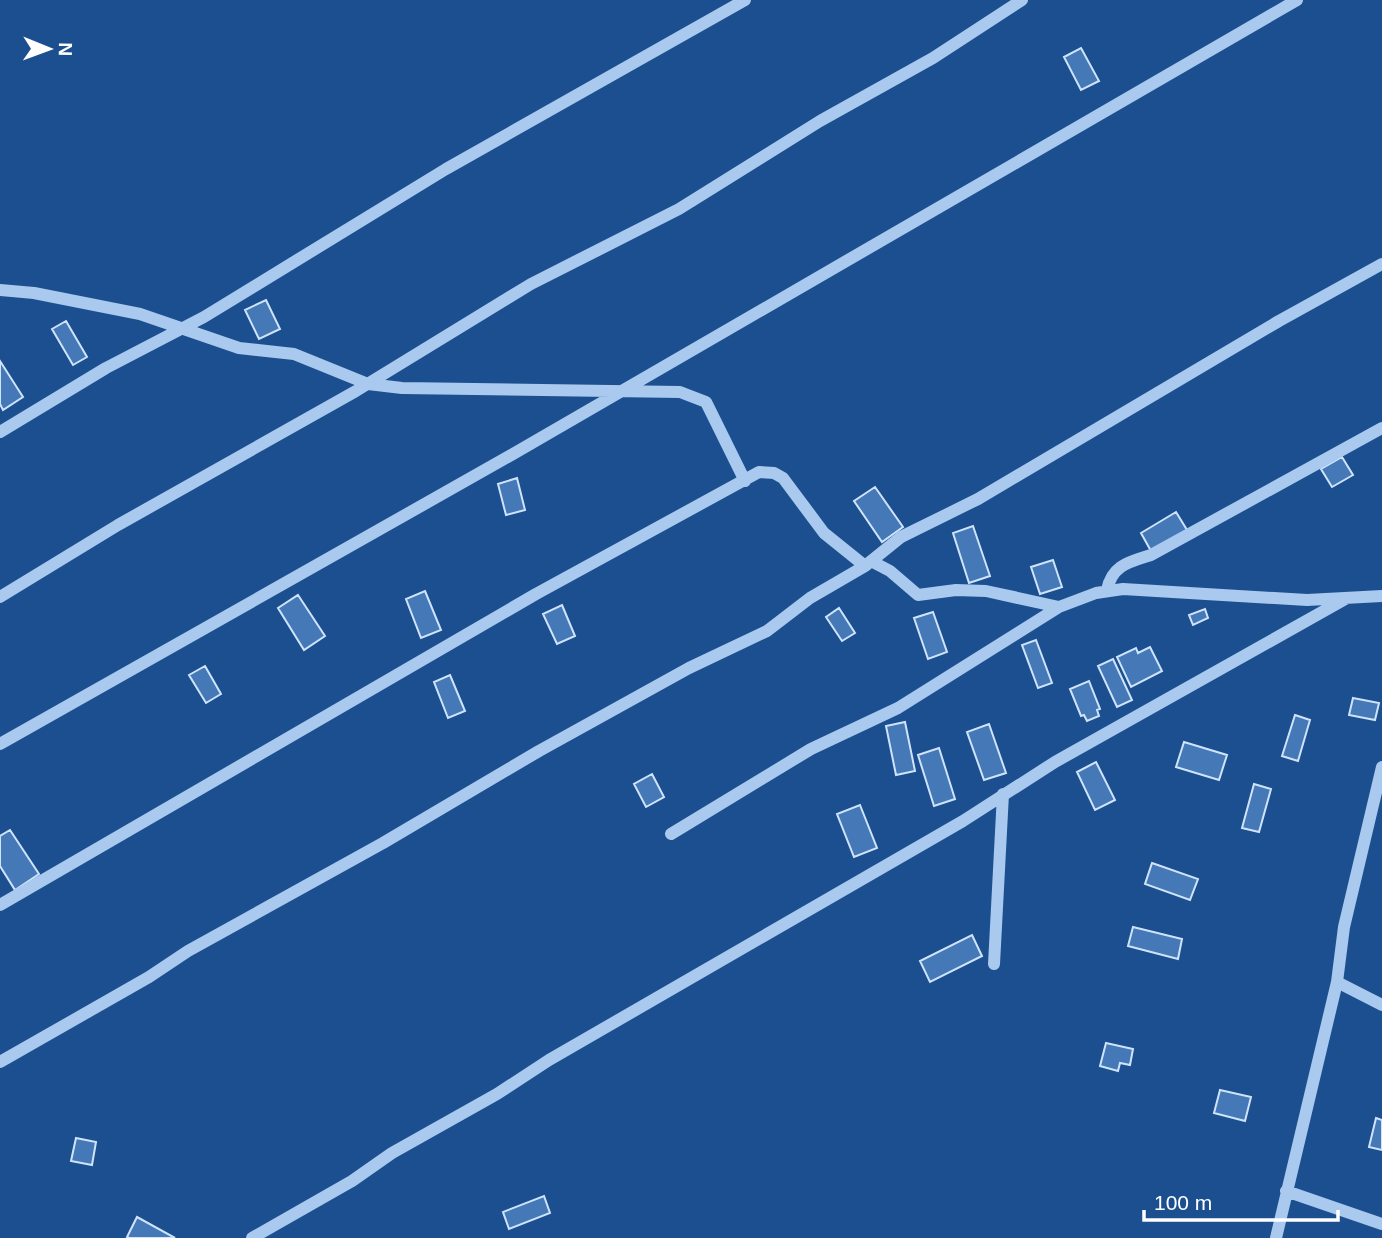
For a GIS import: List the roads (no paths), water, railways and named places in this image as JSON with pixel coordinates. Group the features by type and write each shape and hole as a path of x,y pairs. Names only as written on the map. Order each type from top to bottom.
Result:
{"street":[{"path":"0,432 106,368 204,317 446,169 745,0"},
{"path":"0,597 118,525 368,384 531,284 679,209 820,121 933,58 1022,0"},
{"path":"0,744 624,390 1297,0"},
{"path":"0,1062 149,977 188,950 393,837 539,751 689,668 767,631 810,598 868,564 901,537 978,499 1279,321 1382,264"},
{"path":"0,290 34,293 140,314 239,348 294,354 368,384 402,388 680,391 706,402 745,481"},
{"path":"1107,590 1109,578 1118,567 1151,555 1382,428"},
{"path":"0,905 559,581 766,471 783,478 824,533 868,564 890,571 918,596 956,590 986,591 1059,607"},
{"path":"671,835 811,749 898,708 1059,607 1107,590 1296,600 1382,596"},
{"path":"251,1238 352,1181 391,1153 497,1094 549,1060 963,821 1055,762 1347,598"},
{"path":"1276,1238 1337,982 1344,928 1382,766"},
{"path":"994,964 1003,794"},
{"path":"1337,982 1382,1005"},
{"path":"1286,1191 1382,1224"}]}
